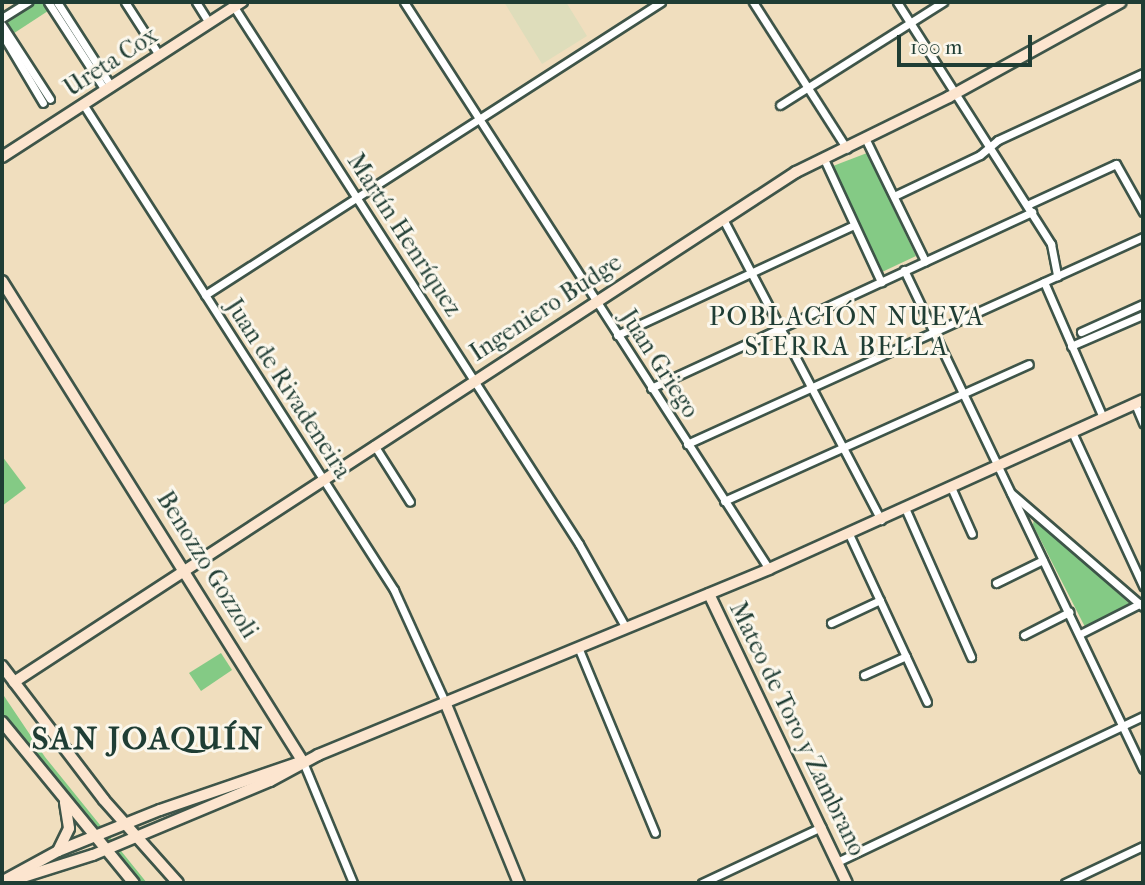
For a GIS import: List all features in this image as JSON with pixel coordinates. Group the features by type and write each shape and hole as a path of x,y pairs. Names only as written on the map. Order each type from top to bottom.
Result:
{"street":[{"path":"2,18 28,2"},
{"path":"48,2 108,88"},
{"path":"57,2 108,88"},
{"path":"125,2 159,55"},
{"path":"196,2 209,23"},
{"name":"Juan Griego","path":"404,2 768,569"},
{"path":"205,295 661,2"},
{"path":"753,2 847,149"},
{"path":"897,2 1054,249 1057,276"},
{"path":"780,105 943,2"},
{"name":"Ingeniero Budge","path":"14,682 184,568 723,219 824,159 956,93 1121,2"},
{"name":"Ureta Cox","path":"3,153 238,4"},
{"name":"Martín Henríquez","path":"238,4 357,197 593,566 626,628"},
{"path":"2,25 46,101 2,34"},
{"path":"894,196 990,146 1143,73"},
{"name":"Juan de Rivadeneira","path":"83,104 401,604 445,702"},
{"path":"866,140 925,261"},
{"path":"824,159 881,282"},
{"path":"1027,205 1116,164 1143,212"},
{"path":"651,388 1032,212"},
{"path":"723,219 881,520"},
{"path":"617,335 854,225"},
{"path":"687,444 1143,237"},
{"path":"904,271 1143,769"},
{"name":"Benozzo Gozzoli","path":"2,281 303,762 353,883"},
{"path":"1044,282 1103,418"},
{"path":"1081,332 1143,304"},
{"path":"1071,346 1143,315"},
{"path":"1099,324 1103,333"},
{"path":"724,501 1029,364"},
{"path":"3,882 107,849 271,781 303,762 849,534 1139,402 1143,423"},
{"path":"1072,432 1143,586"},
{"path":"374,445 411,502"},
{"path":"951,487 972,534"},
{"path":"1008,490 1142,605 1080,634"},
{"path":"905,509 971,657"},
{"path":"849,534 927,702"},
{"path":"996,583 1043,560"},
{"name":"Mateo de Toro y Zambrano","path":"709,594 848,883"},
{"path":"831,623 880,600"},
{"path":"1024,635 1069,612"},
{"path":"578,648 655,833"},
{"path":"864,675 906,656"},
{"path":"2,666 125,825 178,883"},
{"path":"445,702 519,883"},
{"path":"838,862 1143,716"},
{"path":"2,722 134,883"},
{"path":"3,882 58,851 257,774 303,762"},
{"path":"58,851 69,828 64,799"},
{"path":"702,883 821,827"},
{"path":"1065,883 1143,846"}],"shaded area":[{"path":"504,2 566,2 587,36 542,64"}],"green space":[{"path":"31,2 46,2 51,9 2,41 2,21"},
{"path":"867,153 916,256 882,272 833,166"},
{"path":"2,456 26,488 2,506"},
{"path":"1034,518 1131,605 1085,627 1033,525"},
{"path":"221,653 232,670 201,691 189,673"},
{"path":"2,693 45,757 147,883 140,883 2,716"}],"district":[{"name":"POBLACIÓN NUEVA SIERRA BELLA","path":"847,332"},
{"name":"SAN JOAQUÍN","path":"148,739"}]}
